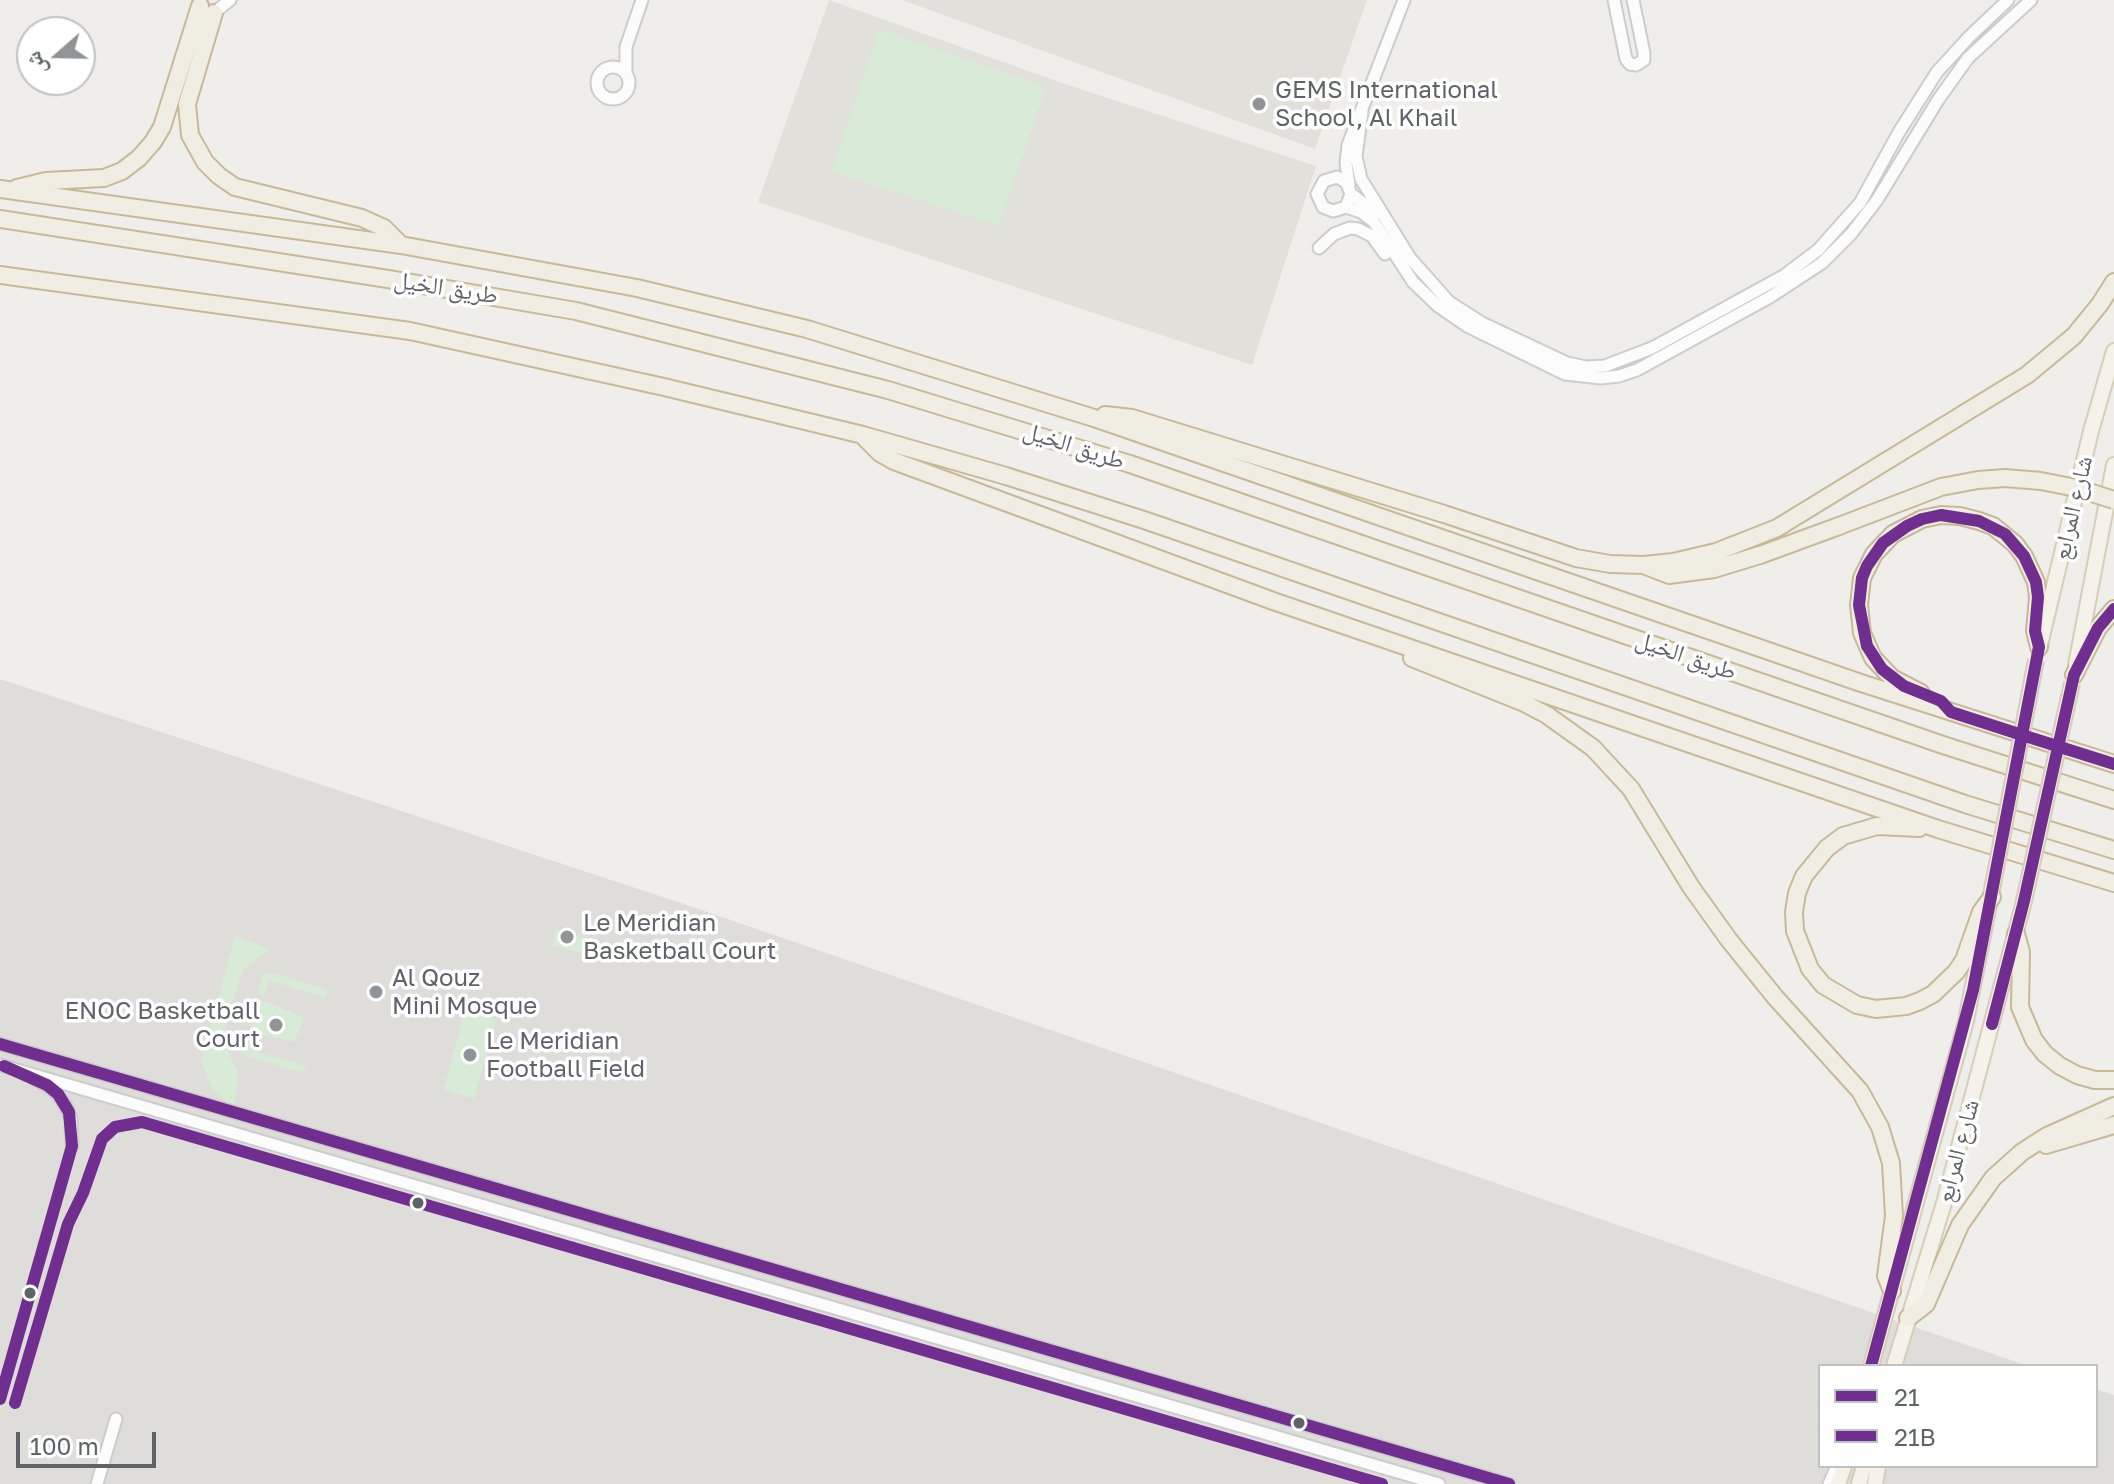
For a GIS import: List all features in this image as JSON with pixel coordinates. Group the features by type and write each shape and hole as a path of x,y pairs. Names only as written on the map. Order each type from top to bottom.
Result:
{"highway":[{"path":"6,190 46,181 104,178 122,171 139,158 162,127 206,4"},
{"path":"206,4 187,104 190,135 205,162 235,187 362,218 384,228 401,245"},
{"path":"6,190 401,245 637,288 751,314 863,345 1094,418 1951,712 2114,764"},
{"name":"طريق الخيل","path":"0,219 576,311 888,390 1130,464 1943,745 2114,800"},
{"name":"طريق الخيل","path":"0,275 410,331 863,435 980,468 1133,517 1965,804 2114,850"},
{"path":"1094,418 1113,415 1132,418 1576,558 1610,564 1644,565 1696,558 1762,535 1902,453 2044,363 2088,321 2114,282"},
{"path":"863,435 874,448 894,461 1245,591 1938,829 2113,884"},
{"path":"1644,565 1669,575 1714,569 1760,555 1941,487 1978,480 2005,478 2041,481 2114,500"},
{"path":"1951,712 1941,701 1892,678 1873,658 1862,633 1859,605 1862,578 1874,554 1893,534 1922,519 1941,515 1979,521 2005,534 2024,556 2036,582 2038,653"},
{"path":"2073,679 2098,628 2114,609"},
{"path":"1366,631 1387,648 1547,715 1593,748 1631,789 1691,887 1729,940 1775,997 1848,1074 1871,1108 1886,1146 1893,1181 1894,1216 1886,1276 1892,1291"},
{"path":"1938,829 1877,826 1860,830 1843,836 1815,860 1797,893 1794,912 1795,931 1810,969 1823,985 1857,1005 1891,1009 1920,1001 1933,994 1956,972 1981,912 1992,897"},
{"path":"2016,934 2021,952 2020,1007 2034,1040 2060,1066 2077,1075 2095,1080 2114,1080"},
{"path":"1908,1318 1926,1304 1969,1208 1993,1178 2022,1152 2047,1136 2114,1106"},
{"path":"2022,1152 2114,1125"}],"main road":[{"name":"شارع المرابع","path":"1872,1364 1966,1021 2038,653 2091,431 2114,351"},
{"name":"شارع المرابع","path":"1895,1364 1944,1203 2016,934 2073,679 2114,465"}],"street":[{"path":"206,4 230,0"},
{"path":"626,74 626,47 642,0"},
{"path":"1614,0 1626,59 1636,65 1644,57 1633,0"},
{"path":"1362,112 1357,142 1358,168 1367,190 1419,270 1447,298 1568,357 1593,361 1649,342 1786,266 1822,237 1863,193 1937,72 2008,0"},
{"path":"1388,225 1342,179 1332,177 1320,184 1317,194 1320,203 1328,209 1338,211 1346,207 1361,212 1374,222 1413,282 1459,321 1565,374 1601,378 1637,370 1788,287 1837,249 1877,200 1938,100 1979,47 2031,0"},
{"path":"1346,207 1350,190 1346,163 1348,145 1401,3"},
{"path":"1969,37 1979,47"},
{"path":"606,68 617,67 630,82 628,90 619,99 610,100 603,96 597,85 600,73 626,47"},
{"path":"1319,248 1342,230 1350,228 1366,232 1378,242 1407,286 1424,305 1453,322 1459,321"},
{"path":"0,1044 1509,1484"},
{"path":"0,1065 1439,1484"},
{"path":"14,1068 47,1085 63,1100 71,1119 72,1146"},
{"path":"91,1090 117,1078"},
{"path":"793,1297 802,1289 804,1278"},
{"path":"97,1484 116,1419"}],"shaded area":[{"path":"829,0 1065,84 1316,166 1252,365 758,202"},
{"name":"GEMS International School, Al Khail","path":"902,0 1367,0 1315,149"},
{"path":"0,679 681,903 2022,1364 1818,1364 1818,1468 2098,1468 2098,1390 2114,1395 2114,1484 0,1484"}],"green space":[{"path":"879,29 1046,87 999,226 831,171"},
{"name":"Le Meridian Basketball Court","path":"556,930 601,943 597,956 552,946"},
{"path":"235,936 270,949 242,971 222,1039 238,1073 234,1110 211,1087 201,1060"},
{"path":"269,972 327,990 326,998 269,980 264,996 258,994 262,976"},
{"name":"ENOC Basketball Court","path":"258,999 304,1017 294,1042 254,1033 250,1050 306,1066 303,1073 240,1054 250,1032"},
{"name":"Le Meridian Football Field","path":"465,1010 496,1020 474,1099 444,1089"}],"transit line":[{"name":"21","path":"1941,515 1979,521 2005,534 2024,556 2036,582 2035,631 2039,647 2022,735 1951,712 1941,701 1904,686 1882,669 1867,646 1859,605 1862,578 1867,566 1883,543 1907,526 1941,515"},
{"name":"21","path":"1992,1024 2024,901 2074,675 2098,628 2114,609"},
{"name":"21","path":"1872,1364 1973,990 2022,735"},
{"name":"21","path":"2022,735 2114,764"},
{"name":"21","path":"0,1044 1509,1484"},
{"name":"21","path":"0,1399 72,1146 69,1112 58,1094 47,1085 4,1066"},
{"name":"21B","path":"15,1403 68,1224 83,1193 102,1139 115,1127 142,1122 1382,1484"}],"place":[{"name":"GEMS International School, Al Khail","path":"1259,104"},
{"name":"Le Meridian Basketball Court","path":"567,937"},
{"name":"Al Qouz Mini Mosque","path":"376,992"},
{"name":"ENOC Basketball Court","path":"276,1025"},
{"name":"Le Meridian Football Field","path":"470,1055"}]}
